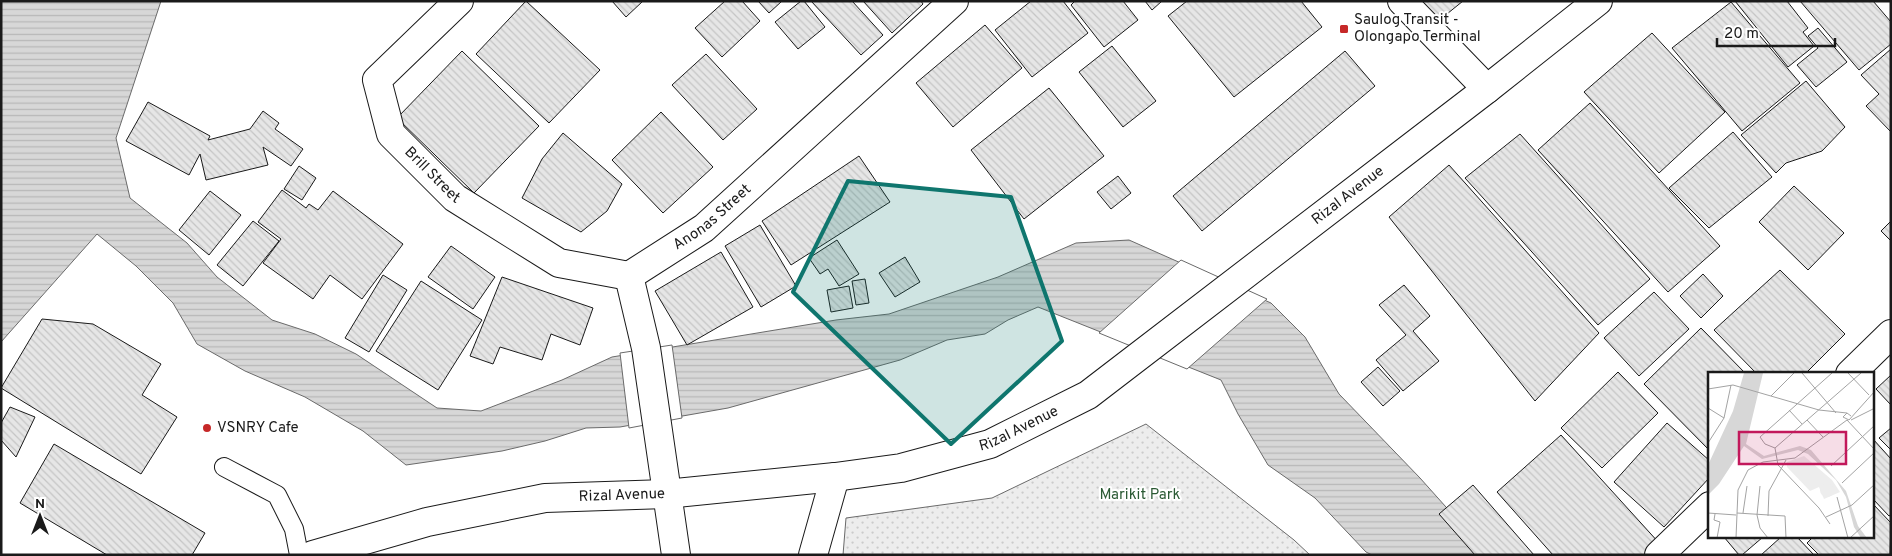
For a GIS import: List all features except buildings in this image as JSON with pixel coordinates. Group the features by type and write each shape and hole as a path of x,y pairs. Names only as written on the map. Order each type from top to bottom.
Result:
{"street":[{"name":"Brill Street","path":"459,1 377,80 391,134 455,198 560,262 629,276"},
{"name":"Anonas Street","path":"629,276 704,228 954,1"},
{"path":"1402,1 1487,89"},
{"name":"Rizal Avenue","path":"313,555 427,522 545,498 666,494 835,478 901,468 990,444 1088,395 1487,89 1598,1"},
{"path":"629,276 646,348 676,555"},
{"path":"1852,372 1891,334"},
{"path":"813,555 835,478"},
{"path":"1659,555 1708,508"}],"lane":[{"path":"224,467 277,495 294,529 299,555"}],"highlighted area":[{"path":"848,181 1011,197 1062,341 951,444 793,292"}],"green space":[{"name":"Marikit Park","path":"1146,424 1294,540 1310,555 843,555 846,518 992,498"}],"shaded area":[{"path":"1,1 161,1 116,138 130,198 187,243 217,277 272,320 315,334 356,354 437,408 481,411 562,380 612,357 836,320 889,314 998,277 1076,243 1129,240 1271,303 1305,337 1339,394 1420,478 1489,555 1372,555 1366,552 1315,498 1268,465 1238,414 1221,380 1038,307 1008,320 985,334 947,340 900,360 728,408 620,427 586,428 545,441 502,451 406,465 363,431 305,397 245,371 197,344 173,303 136,266 97,234 1,342"}],"pier":[{"path":"1181,260 1267,299 1187,369 1099,333"},
{"path":"672,345 682,418 629,428 620,353"}],"place":[{"name":"Saulog Transit - Olongapo Terminal","path":"1344,29"},
{"name":"VSNRY Cafe","path":"207,428"}]}
